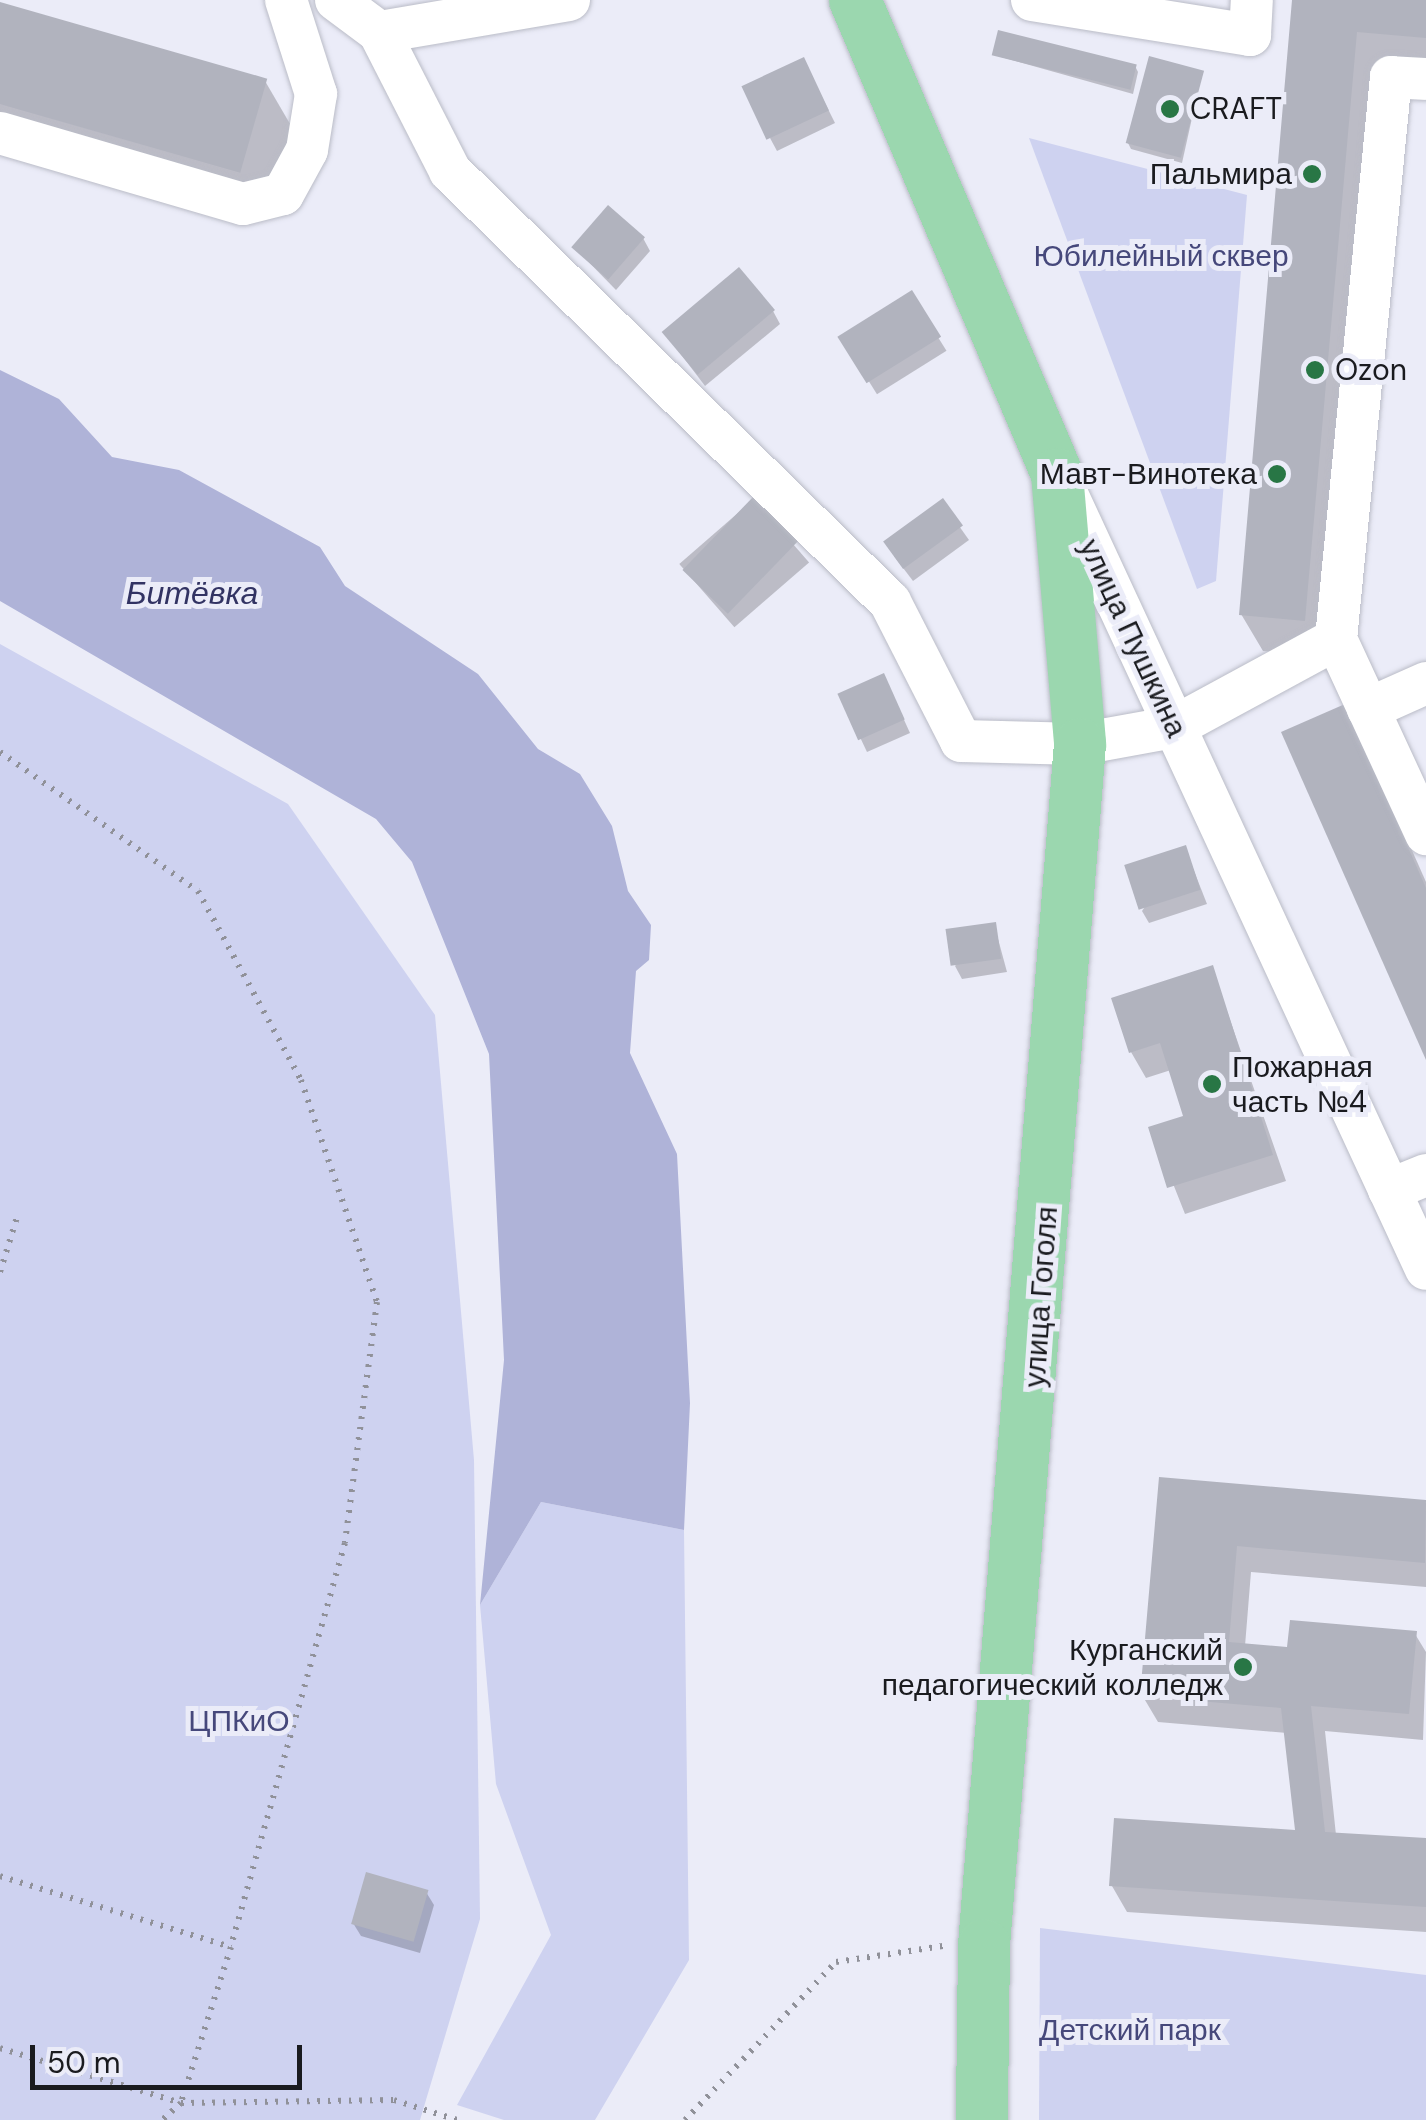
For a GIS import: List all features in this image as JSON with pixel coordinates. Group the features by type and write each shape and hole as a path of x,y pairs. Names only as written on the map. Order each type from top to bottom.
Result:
{"main road":[{"name":"улица Пушкина","path":"866,3 1057,474"},
{"name":"улица Гоголя","path":"982,2120 984,1945 1080,744 1057,474"}],"street":[{"path":"0,133 243,204 283,194 307,150 316,94 286,0"},
{"path":"336,0 378,32 450,171 890,602 961,741 1080,744 1174,727 1336,639"},
{"path":"378,32 569,0"},
{"path":"1032,0 1250,35 1252,0"},
{"path":"1426,79 1391,77 1336,639 1426,834"},
{"name":"улица Пушкина","path":"1057,474 1174,727 1408,1183 1426,1269"},
{"path":"1368,708 1426,683"}],"path":[{"path":"0,752 198,892 300,1080 377,1302 344,1543 231,1947 181,2104 162,2120"},
{"path":"0,1272 17,1218"},
{"path":"0,1876 231,1947"},
{"path":"685,2120 836,1962 896,1947 984,1945"},
{"path":"0,2048 181,2104 394,2100 457,2120"}],"green space":[{"name":"Юбилейный сквер","path":"1029,138 1247,195 1216,581 1197,589"},
{"name":"ЦПКиО","path":"0,644 288,804 435,1015 474,1460 480,1919 420,2120 0,2120"},
{"path":"541,1502 684,1530 689,1960 595,2120 504,2120 457,2105 551,1935 496,1784 480,1605"},
{"name":"Детский парк","path":"1040,1928 1426,1975 1426,2120 1039,2120"}],"water":[{"name":"Битёвка","path":"0,370 59,399 112,457 179,470 320,547 345,586 478,674 538,749 580,774 612,826 628,891 651,925 649,960 636,971 630,1053 677,1154 690,1403 684,1530 541,1502 480,1605 504,1360 489,1054 412,862 376,819 0,601"}],"building":[{"path":"1292,0 1426,0 1426,38 1357,32 1305,621 1239,615"},
{"path":"0,2 267,79 240,173 0,104"},
{"path":"998,30 1137,65 1130,90 992,55"},
{"path":"1149,56 1204,71 1181,158 1126,143"},
{"path":"804,57 829,110 766,140 741,86"},
{"path":"608,205 645,237 608,279 571,247"},
{"path":"739,267 775,310 698,375 662,332"},
{"path":"912,290 941,337 867,383 837,337"},
{"path":"754,496 799,540 728,614 682,570"},
{"path":"943,498 963,526 903,569 883,541"},
{"path":"884,673 905,720 858,740 837,694"},
{"path":"1345,704 1426,888 1426,1060 1281,732"},
{"path":"1186,845 1201,890 1139,910 1124,865"},
{"path":"996,922 1001,959 951,966 945,929"},
{"name":"Пожарная часть №4","path":"1213,965 1273,1155 1167,1188 1148,1127 1183,1116 1160,1043 1129,1053 1111,998"},
{"path":"1159,1477 1426,1500 1425,1563 1237,1546 1229,1642 1287,1647 1290,1620 1417,1631 1409,1714 1311,1706 1325,1832 1426,1838 1426,1907 1109,1886 1114,1818 1295,1830 1281,1708 1140,1696"},
{"path":"366,1872 428,1890 414,1942 351,1924"}],"place":[{"name":"CRAFT","path":"1170,109"},
{"name":"Пальмира","path":"1312,174"},
{"name":"Ozon","path":"1315,370"},
{"name":"Мавт-Винотека","path":"1277,474"},
{"name":"Пожарная часть №4","path":"1212,1084"},
{"name":"Курганский педагогический колледж","path":"1243,1667"}]}
